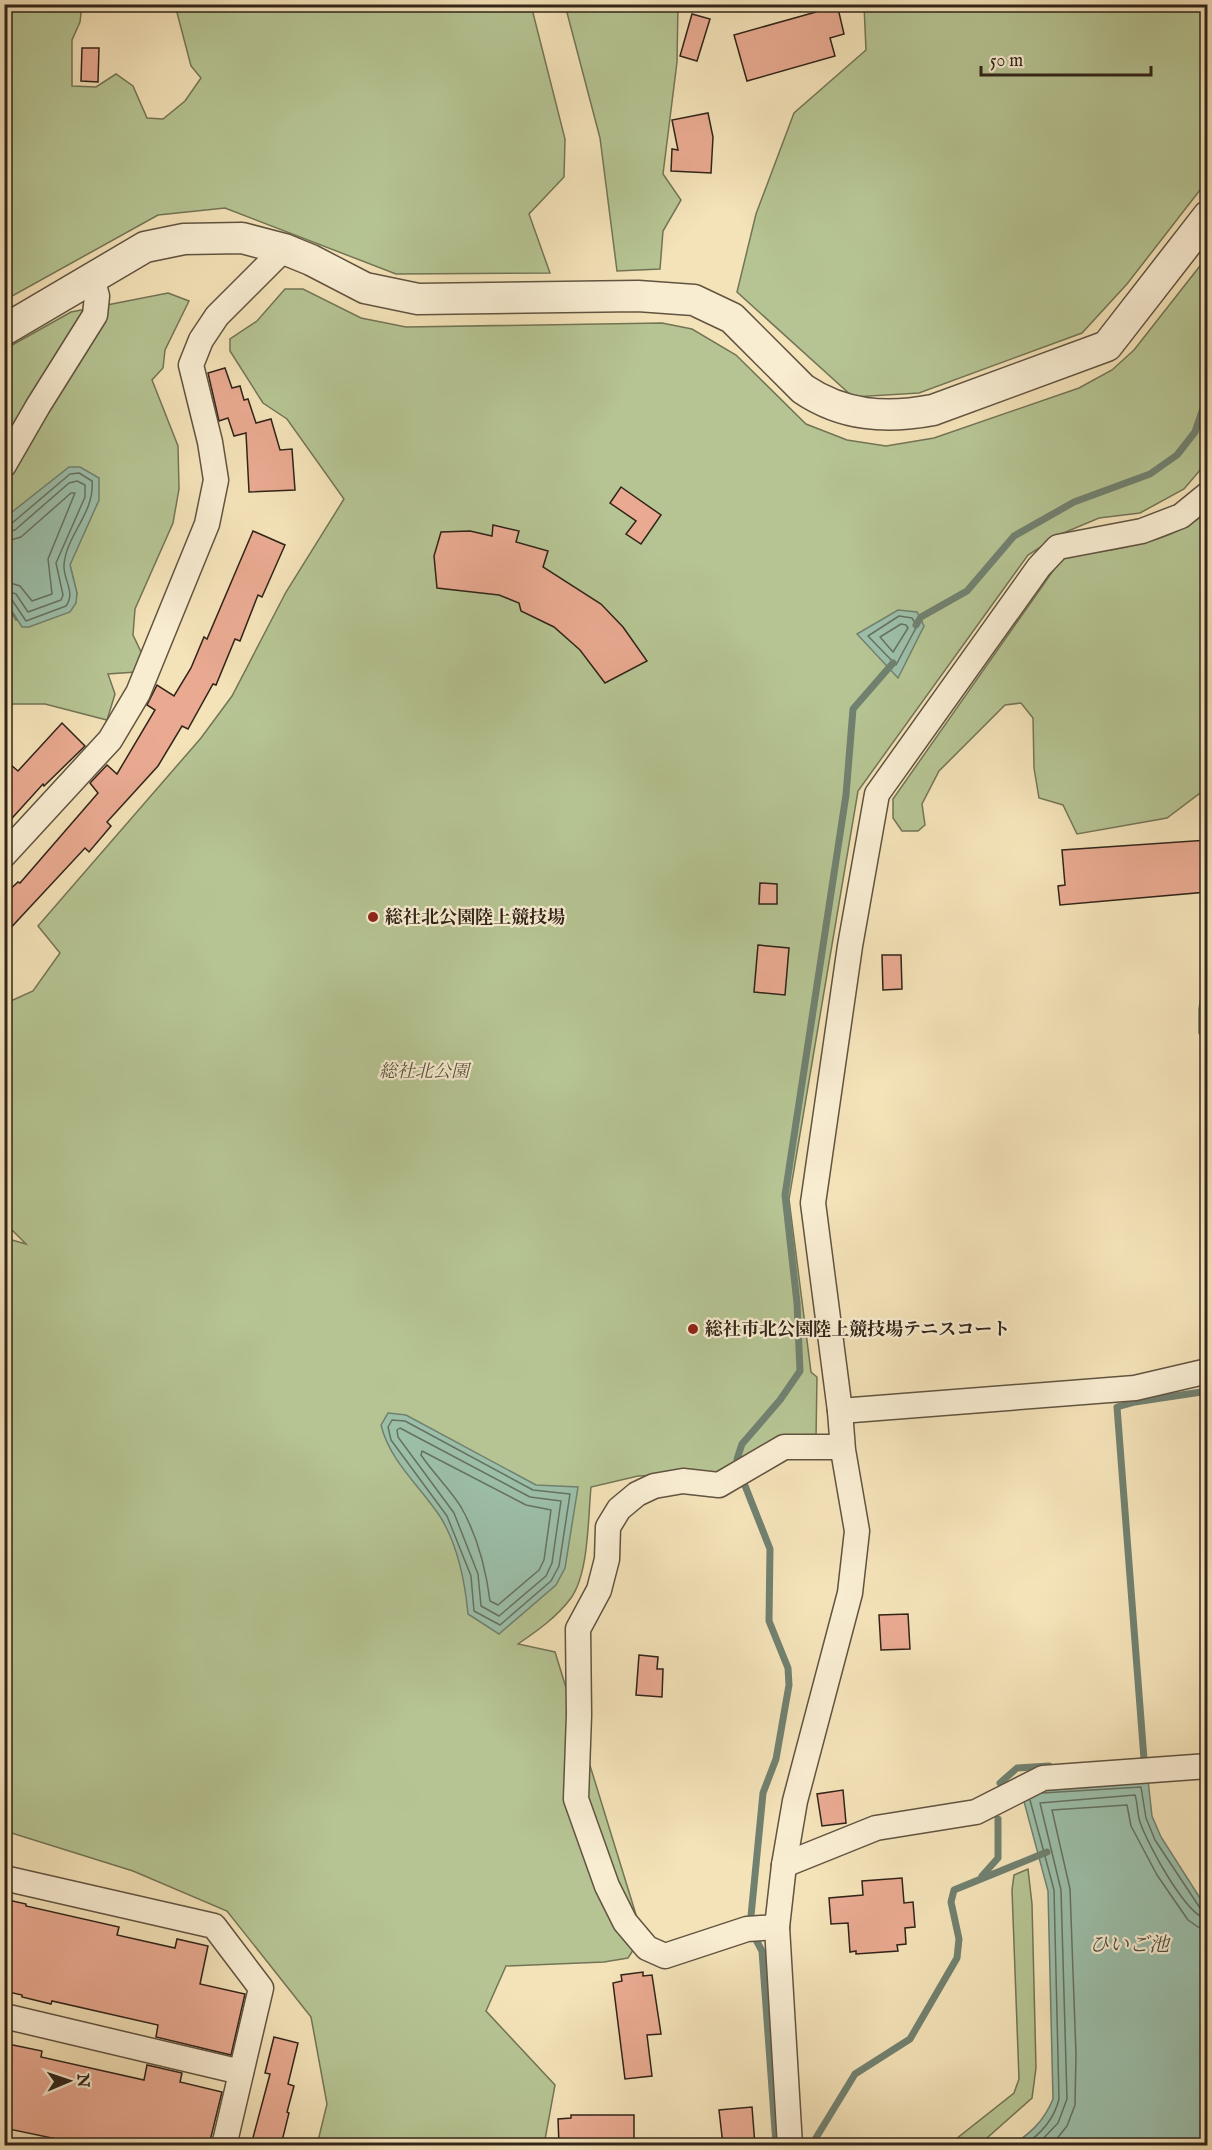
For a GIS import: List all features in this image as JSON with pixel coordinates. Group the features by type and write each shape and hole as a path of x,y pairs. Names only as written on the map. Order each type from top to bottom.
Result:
{"street":[{"path":"4,330 145,247 184,239 242,238 284,249 311,260 365,288 418,299 638,296 694,300 732,318 803,388 816,397 847,410 888,417 933,410 1107,346 1208,216"},
{"path":"4,855 110,740 138,693 207,524 216,480 190,365 201,340 217,316 284,249"},
{"path":"4,465 95,315 97,296 92,278"},
{"path":"790,2145 761,1928 784,1865 795,1802 850,1593 857,1530 842,1447 840,1411 813,1203 850,946 877,794 1039,567 1058,548 1142,531 1181,516 1208,494"},
{"path":"840,1411 1135,1388 1208,1371"},
{"path":"761,1928 665,1956 647,1948 626,1922 607,1886 576,1799 579,1715 578,1629 599,1590 607,1559 608,1527 619,1509 637,1494 654,1486 683,1481 719,1485 784,1447 842,1447"},
{"path":"784,1865 876,1828 976,1812 1043,1778 1208,1766"},
{"path":"4,1878 214,1926 261,1988 224,2145"},
{"path":"4,2016 241,2072"}],"green space":[{"path":"5,4 82,5 80,22 72,40 72,86 96,87 116,74 133,86 147,118 163,119 185,101 201,78 191,66 175,5 531,5 565,139 564,177 529,214 550,273 396,274 225,208 158,215 5,300"},
{"path":"565,5 678,5 677,62 663,174 681,200 663,231 660,269 617,271 600,138"},
{"path":"864,5 1207,5 1207,181 1127,284 1082,333 919,393 853,397 737,292 756,214 794,113 866,50"},
{"name":"総社北公園","path":"1207,257 1207,462 1184,489 1140,513 1099,518 1061,534 1028,555 858,791 789,1199 811,1372 817,1377 816,1439 730,1472 638,1476 591,1487 587,1544 577,1587 559,1611 518,1644 555,1652 637,1918 639,1941 628,1958 604,1962 506,1966 486,2011 555,2085 544,2145 317,2145 327,2104 311,2017 227,1911 133,1871 5,1831 5,1238 26,1244 5,1223 4,1004 33,991 60,953 38,926 201,738 232,696 286,592 344,499 287,419 263,403 230,351 230,339 257,321 285,289 303,289 361,318 406,327 662,323 692,329 736,355 806,424 847,440 886,446 934,438 1079,388 1112,370 1134,350"},
{"path":"168,293 189,301 165,350 163,368 152,380 178,446 179,489 173,523 135,609 133,635 143,656 136,672 108,674 115,694 107,720 45,704 8,704 5,707 4,600 16,620 77,594 70,565 73,555 12,512 5,522 5,349 71,312"},
{"path":"1207,510 1207,798 1199,794 1167,818 1077,834 1063,805 1039,798 1034,768 1033,718 1021,703 1005,705 939,771 922,804 925,825 918,831 902,831 893,818 893,799 1062,558 1119,549 1159,538 1193,522"},
{"path":"1207,961 1207,1045 1199,1033 1199,1009"},
{"path":"1028,1869 1032,1904 1036,2068 1032,2098 979,2145 952,2145 951,2143 1014,2093 1019,2079 1012,1890 1014,1875"}],"water":[{"path":"69,467 80,467 99,478 99,500 70,565 77,593 76,603 70,612 29,627 22,627 5,600 5,522 12,512"},
{"path":"898,610 917,612 924,626 898,678 857,634"},
{"path":"388,1413 406,1415 536,1485 578,1487 565,1568 556,1585 499,1634 468,1614 463,1577 452,1540 441,1518 391,1451 381,1425"},
{"name":"ひいご池","path":"1148,1780 1152,1816 1161,1837 1207,1909 1207,2145 1011,2146 1036,2126 1053,2099 1048,1891 1022,1794 1040,1788"}],"building":[{"path":"813,4 837,4 844,34 830,38 835,56 747,81 734,35 816,12"},
{"path":"692,14 710,19 697,61 680,56"},
{"path":"82,48 99,48 98,82 81,81"},
{"path":"708,113 713,137 711,173 671,171 672,149 678,150 672,120"},
{"path":"225,368 232,388 240,386 244,400 248,399 256,423 271,419 280,450 292,449 295,490 249,492 246,433 234,436 228,418 219,421 208,373"},
{"path":"621,487 661,515 641,544 626,534 636,521 610,503"},
{"path":"493,525 519,531 516,542 548,551 543,567 601,604 623,627 647,661 605,683 580,650 554,627 521,611 519,603 499,595 437,588 434,556 441,532 470,531 492,536"},
{"path":"253,531 285,545 262,597 258,595 240,641 235,639 216,685 213,684 188,729 182,726 158,766 107,822 111,826 89,852 85,848 4,935 4,895 18,882 20,883 98,793 90,783 107,765 117,774 155,710 147,705 157,685 174,696 191,668 204,637 207,639"},
{"path":"62,723 85,746 44,786 43,784 4,827 4,759 18,771"},
{"path":"1208,840 1208,858 1205,859 1207,892 1060,905 1058,886 1065,885 1062,850"},
{"path":"760,883 777,884 777,904 759,904"},
{"path":"758,945 789,948 785,995 754,992"},
{"path":"882,955 901,955 902,989 883,990"},
{"path":"908,1614 910,1649 881,1650 879,1615"},
{"path":"639,1655 658,1657 657,1669 663,1669 662,1697 636,1695"},
{"path":"843,1790 846,1823 822,1826 817,1794"},
{"path":"902,1878 904,1903 913,1902 915,1927 905,1928 906,1944 897,1945 898,1951 856,1954 856,1951 850,1952 848,1923 831,1924 829,1898 863,1895 862,1881"},
{"path":"4,1899 119,1927 117,1935 175,1948 177,1939 208,1946 200,1984 245,1994 231,2055 156,2037 158,2025 52,2001 51,2004 4,1991"},
{"path":"643,1972 643,1976 652,1975 661,2034 647,2035 652,2076 625,2079 613,1983 622,1981 621,1975"},
{"path":"274,2037 298,2043 288,2084 294,2086 287,2112 289,2113 281,2145 251,2145 270,2074 265,2073"},
{"path":"8,2044 42,2051 41,2057 144,2080 147,2065 182,2073 180,2082 222,2092 209,2145 85,2145 4,2128 4,2062"},
{"path":"752,2107 755,2145 723,2145 719,2110"},
{"path":"571,2115 634,2115 634,2145 559,2145 558,2119 571,2118"}],"waterway":[{"path":"916,625 921,617 967,591 1014,536 1074,502 1150,474 1177,455 1195,432 1208,394"},
{"path":"739,1467 737,1459 742,1444 780,1400 800,1371 797,1303 785,1195 846,795 853,709 893,663"},
{"path":"1144,1759 1117,1407 1135,1402 1208,1391"},
{"path":"742,1478 770,1549 769,1621 788,1668 789,1685 776,1759 763,1793 751,1916 754,1936 762,1951 776,2144 779,2146"},
{"path":"1000,1783 1017,1768 1049,1766"},
{"path":"982,1876 998,1858 998,1819"},
{"path":"811,2146 855,2074 910,2039 957,1958 959,1939 951,1902 954,1890 1047,1852"}],"place":[{"name":"総社北公園陸上競技場","path":"373,917"},
{"name":"総社市北公園陸上競技場テニスコート","path":"693,1329"}]}
